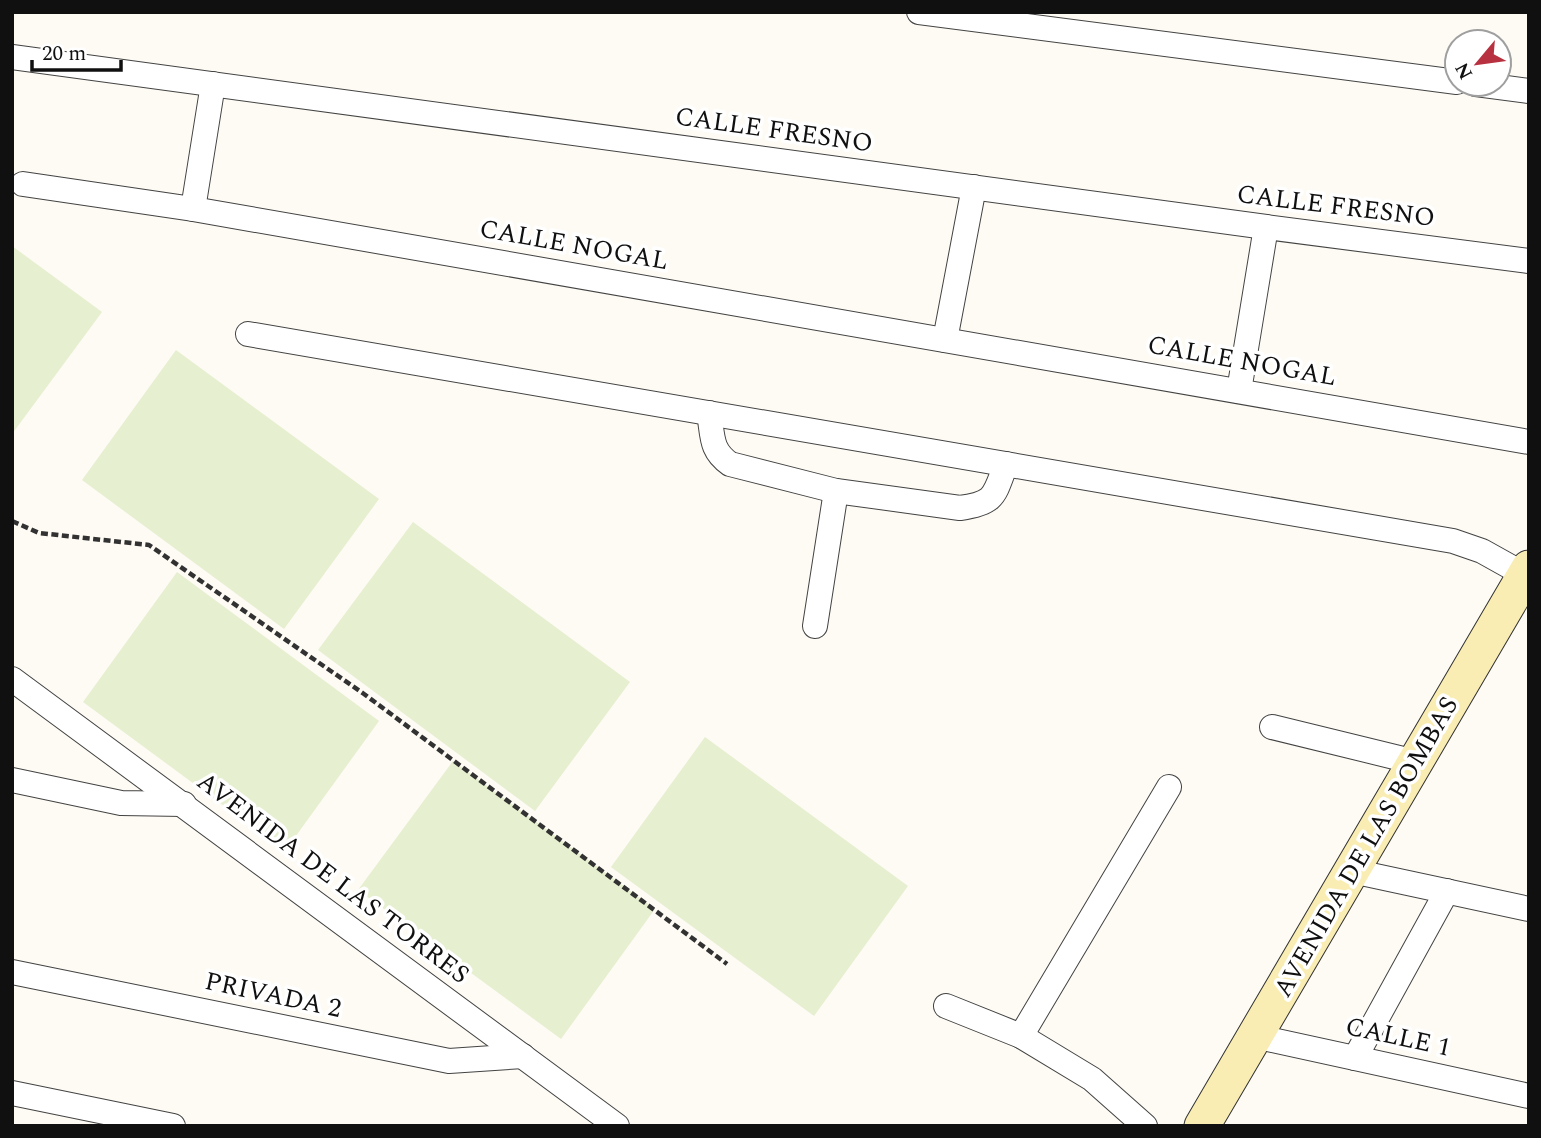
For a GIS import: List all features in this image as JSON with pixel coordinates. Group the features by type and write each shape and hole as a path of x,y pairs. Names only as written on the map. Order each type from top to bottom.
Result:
{"main road":[{"name":"AVENIDA DE LAS BOMBAS","path":"1202,1126 1527,571"}],"street":[{"path":"919,12 1443,80"},
{"name":"CALLE FRESNO","path":"12,57 1529,261"},
{"path":"193,209 213,84"},
{"name":"CALLE NOGAL","path":"23,184 193,209 1529,442"},
{"path":"944,340 974,187"},
{"path":"1239,391 1266,227"},
{"path":"248,334 1452,541 1527,571"},
{"path":"709,413 719,456 730,464 836,491 960,508 979,506 993,496 1006,464"},
{"path":"815,626 836,491"},
{"name":"AVENIDA DE LAS TORRES","path":"12,678 617,1126"},
{"path":"1272,727 1415,762"},
{"path":"12,780 121,803 184,804"},
{"path":"1021,1036 1169,787"},
{"path":"1352,870 1529,909"},
{"path":"1355,1058 1447,891"},
{"name":"PRIVADA 2","path":"12,972 449,1061 523,1056"},
{"path":"946,1006 1021,1036 1092,1079 1145,1126"},
{"name":"CALLE 1","path":"1254,1037 1529,1096"},
{"path":"12,1093 173,1126"}],"path":[{"path":"13,520 39,533 149,545 364,694 727,964"}],"green space":[{"path":"12,246 102,312 12,434"},
{"path":"176,350 379,499 284,629 82,480"},
{"path":"413,522 630,682 535,811 318,650"},
{"path":"177,572 379,721 285,851 83,702"},
{"path":"705,737 908,886 814,1016 611,867"},
{"path":"453,761 655,909 561,1039 358,890"}]}
